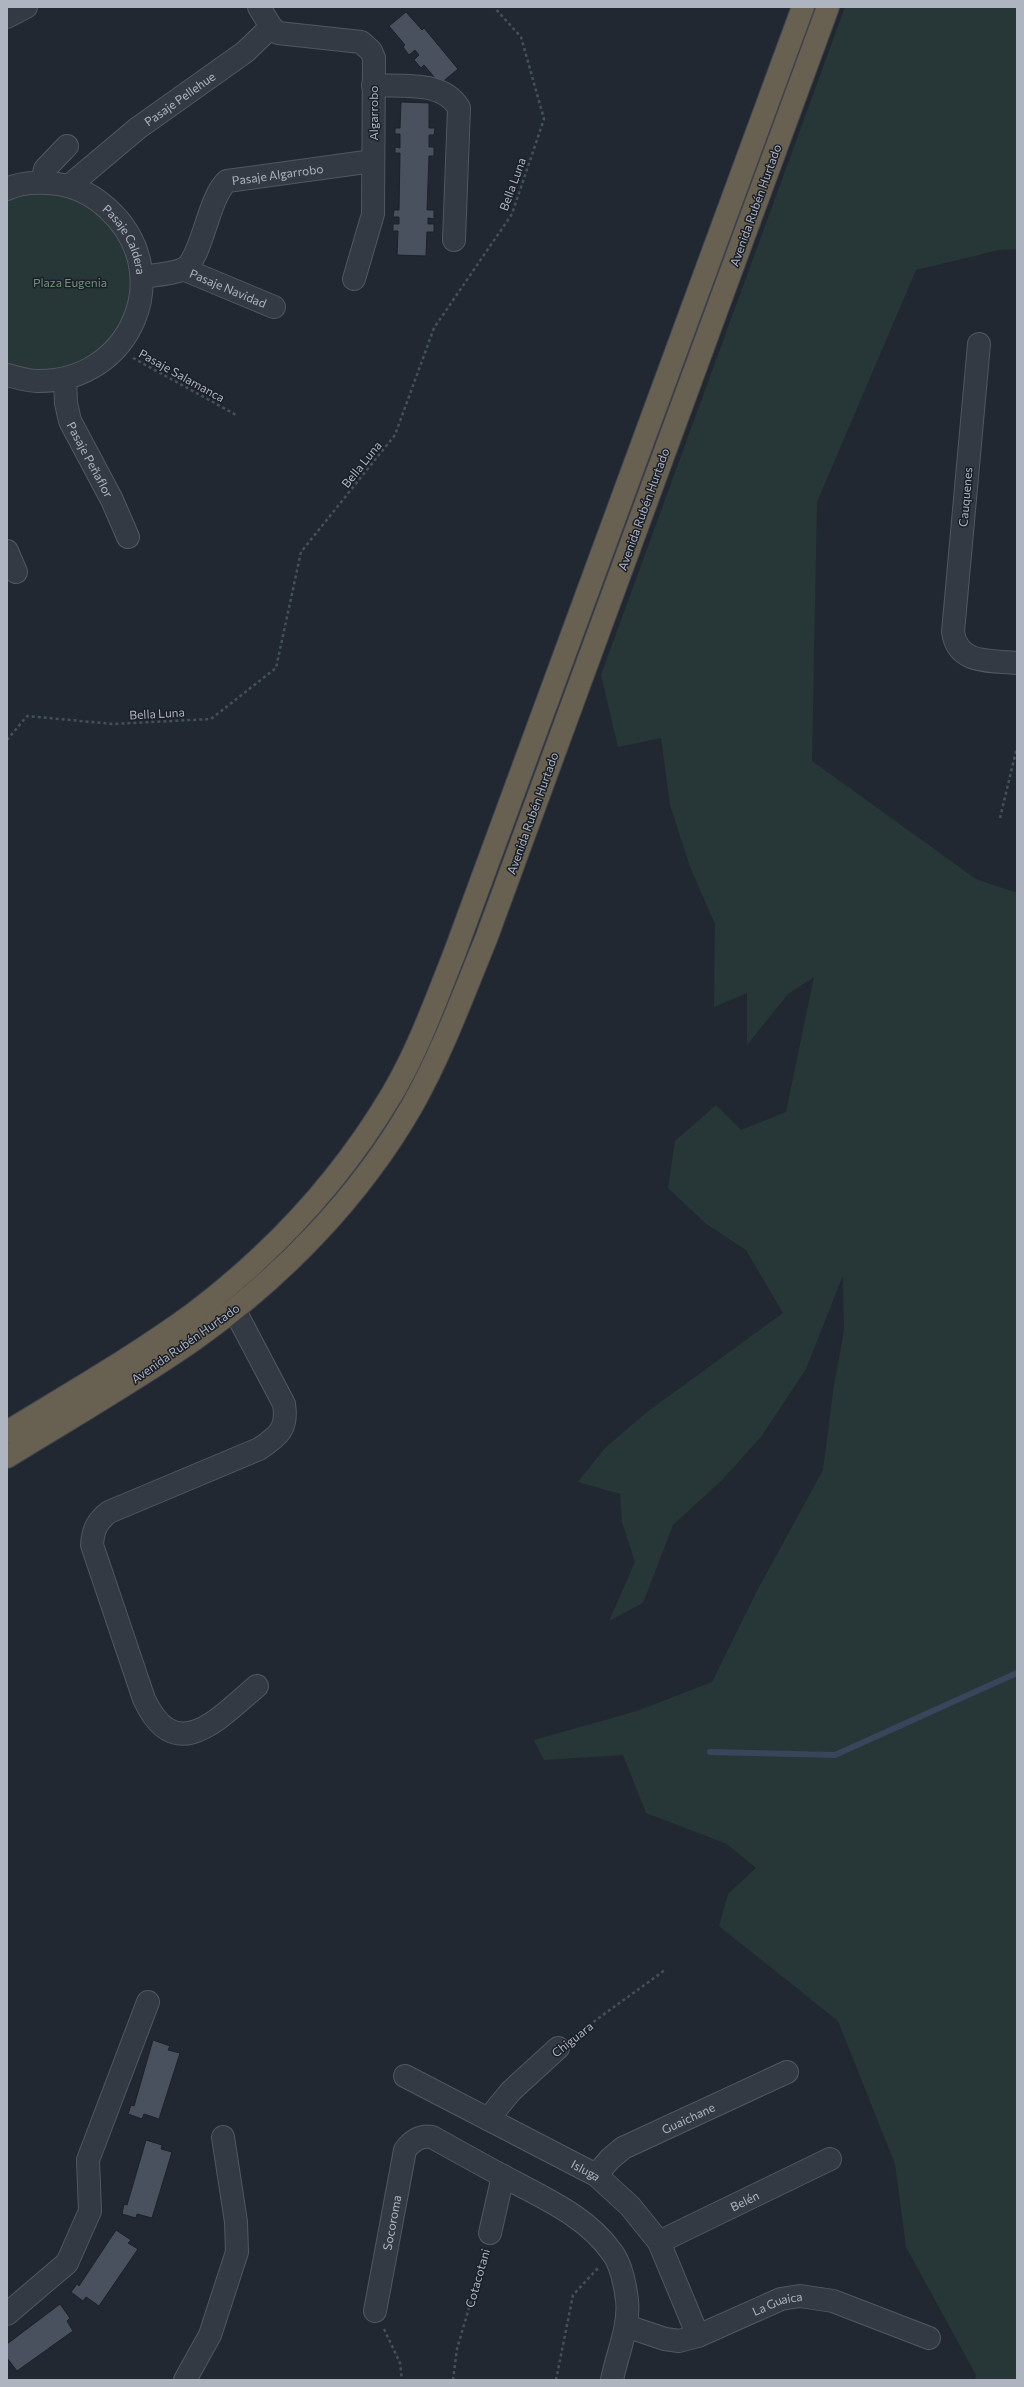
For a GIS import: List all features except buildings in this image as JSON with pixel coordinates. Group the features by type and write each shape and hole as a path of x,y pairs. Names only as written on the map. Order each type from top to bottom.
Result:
{"highway":[{"name":"Avenida Rubén Hurtado","path":"7,1432 154,1340 192,1314 246,1269 290,1227 324,1190 367,1134 392,1093 414,1052 455,952 803,7"},
{"name":"Avenida Rubén Hurtado","path":"7,1457 175,1353 234,1309 286,1264 349,1196 402,1123 432,1066 488,932 828,7"}],"street":[{"path":"259,7 271,27"},
{"name":"Algarrobo","path":"271,27 278,33 361,42 371,51 374,58 373,214 354,279"},
{"name":"Pasaje Pellehue","path":"69,186 138,128 245,52 271,27"},
{"path":"373,85 436,89 449,95 459,108 454,240"},
{"path":"42,182 45,169 67,146"},
{"name":"Pasaje Algarrobo","path":"183,269 191,260 201,240 219,188 227,181 373,161"},
{"name":"Pasaje Caldera","path":"7,189 42,182 69,186 97,199 120,220 136,247 142,277 140,303 132,327 117,348 94,368 65,379 35,381 7,375"},
{"path":"142,277 183,269"},
{"name":"Pasaje Navidad","path":"183,269 274,307"},
{"name":"Cauquenes","path":"979,344 953,632 958,649 974,658 1017,663"},
{"name":"Pasaje Peñaflor","path":"65,379 66,403 70,421 112,500 128,538"},
{"path":"7,551 16,572"},
{"path":"234,1309 284,1404 286,1416 284,1426 277,1436 259,1449 109,1512 96,1524 92,1545 144,1699 152,1715 159,1724 170,1732 183,1735 194,1732 222,1716 257,1686"},
{"path":"7,2314 67,2262 70,2256 90,2211 88,2160 148,2002"},
{"name":"Chiguara","path":"488,2119 511,2091 558,2048"},
{"name":"Guaichane","path":"596,2175 610,2159 623,2148 787,2072"},
{"name":"Isluga","path":"405,2076 596,2175 630,2206 659,2242 698,2336"},
{"name":"Socoroma","path":"375,2311 405,2150 417,2139 424,2136 432,2137 503,2176"},
{"path":"185,2380 210,2335 237,2252 236,2222 223,2137"},
{"name":"Belén","path":"659,2242 830,2159"},
{"path":"503,2176 546,2198 576,2217 600,2237 612,2252 623,2279 627,2301 626,2326 612,2380"},
{"name":"Cotacotani","path":"490,2233 503,2176"},
{"name":"La Guaica","path":"626,2326 665,2339 679,2341 698,2336 754,2310 782,2299 800,2296 833,2301 929,2338"}],"path":[{"name":"Bella Luna","path":"7,740 27,716 113,724 211,719 276,668 301,552 396,435 434,328 512,214 544,120 521,37 494,7"},
{"name":"Pasaje Salamanca","path":"117,348 238,416"},
{"path":"1000,818 1017,747"},
{"name":"Chiguara","path":"558,2048 665,1970"},
{"name":"Cotacotani","path":"453,2380 457,2349 490,2233"},
{"path":"556,2380 573,2295 612,2252"},
{"path":"375,2311 400,2363 402,2380"}],"green space":[{"path":"845,7 1017,7 1017,249 999,250 916,270 817,502 812,761 976,879 1017,893 1017,2380 975,2380 976,2375 906,2247 895,2164 838,2021 719,1926 728,1894 756,1868 727,1844 646,1813 623,1755 544,1760 534,1740 637,1711 712,1682 758,1589 823,1470 834,1385 844,1331 843,1275 806,1369 761,1437 721,1481 673,1525 643,1603 609,1621 635,1562 622,1522 620,1494 578,1482 605,1448 647,1412 783,1313 746,1250 705,1223 668,1188 675,1141 716,1105 741,1130 786,1112 814,977 788,994 747,1045 747,993 714,1007 715,924 690,867 670,805 661,738 618,747 601,675"},
{"name":"Plaza Eugenia","path":"53,190 82,198 125,239 134,297 106,349 53,373 22,371 7,365 7,198"}],"waterway":[{"path":"710,1752 835,1755 1017,1673"}]}
